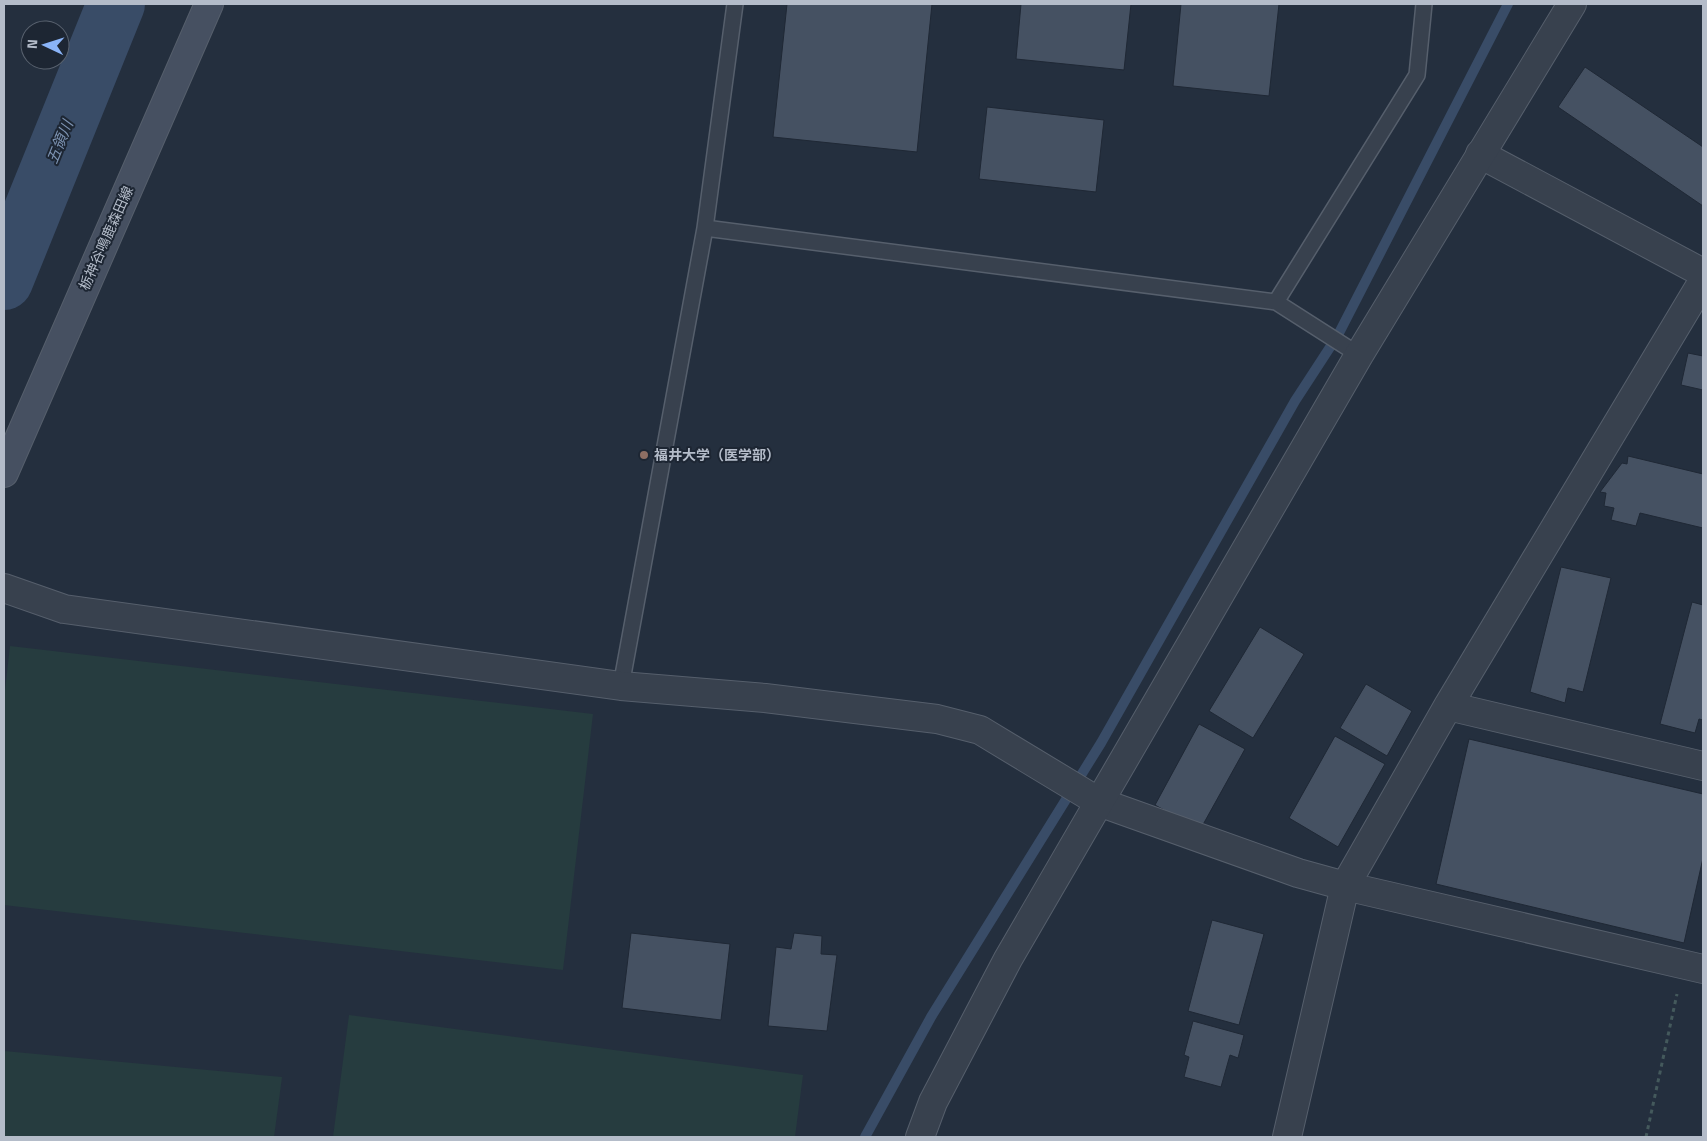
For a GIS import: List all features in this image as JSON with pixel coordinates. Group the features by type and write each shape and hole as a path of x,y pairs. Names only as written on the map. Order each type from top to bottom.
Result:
{"main road":[{"name":"栃神谷鳴鹿森田線","path":"4,473 209,4"}],"street":[{"path":"920,1137 933,1102 1004,968 1099,802 1359,355 1572,4"},
{"path":"1480,154 1703,273"},
{"path":"1287,1137 1345,886 1448,706 1703,280"},
{"path":"4,588 64,609 621,686 765,698 937,718 980,730 1099,802 1298,873 1345,886 1693,966"},
{"path":"1448,706 1703,766"}],"lane":[{"path":"621,686 705,228 735,4"},
{"path":"1276,302 1417,75 1424,4"},
{"path":"705,228 1276,302 1359,355"}],"path":[{"path":"1646,1137 1693,966"}],"green space":[{"path":"10,646 593,714 563,970 4,905 4,699"},
{"path":"349,1015 803,1075 795,1137 333,1137"},
{"path":"4,1051 282,1077 274,1137 4,1137"}],"building":[{"path":"787,4 932,4 917,152 773,137"},
{"path":"1021,4 1131,4 1124,70 1016,59"},
{"path":"1181,4 1279,4 1269,96 1173,86"},
{"path":"1585,67 1703,147 1703,206 1558,107"},
{"path":"987,107 1104,120 1096,192 979,179"},
{"path":"1688,353 1703,356 1703,390 1681,385"},
{"path":"1628,456 1703,474 1703,528 1640,513 1636,526 1611,520 1614,508 1604,506 1606,493 1600,492 1622,463 1627,464"},
{"path":"1561,567 1611,578 1583,692 1568,688 1565,703 1530,692"},
{"path":"1692,602 1703,605 1703,720 1699,719 1695,733 1660,724"},
{"path":"1260,627 1304,654 1253,738 1209,711"},
{"path":"1366,684 1412,711 1387,756 1340,728"},
{"path":"1199,724 1245,749 1200,830 1155,805"},
{"path":"1335,736 1385,764 1338,847 1289,818"},
{"path":"1469,739 1703,794 1703,858 1684,943 1436,884"},
{"path":"1212,920 1264,934 1239,1025 1188,1011"},
{"path":"631,933 730,944 721,1020 622,1008"},
{"path":"794,933 822,936 821,954 837,955 827,1031 768,1026 776,947 791,949"},
{"path":"1193,1021 1244,1035 1238,1058 1230,1055 1221,1087 1184,1077 1189,1057 1184,1055"}],"waterway":[{"name":"五領川","path":"4,281 116,4"},
{"path":"865,1137 931,1017 1101,743 1295,401 1338,335 1508,4"}],"place":[{"name":"福井大学（医学部）","path":"644,455"}]}
